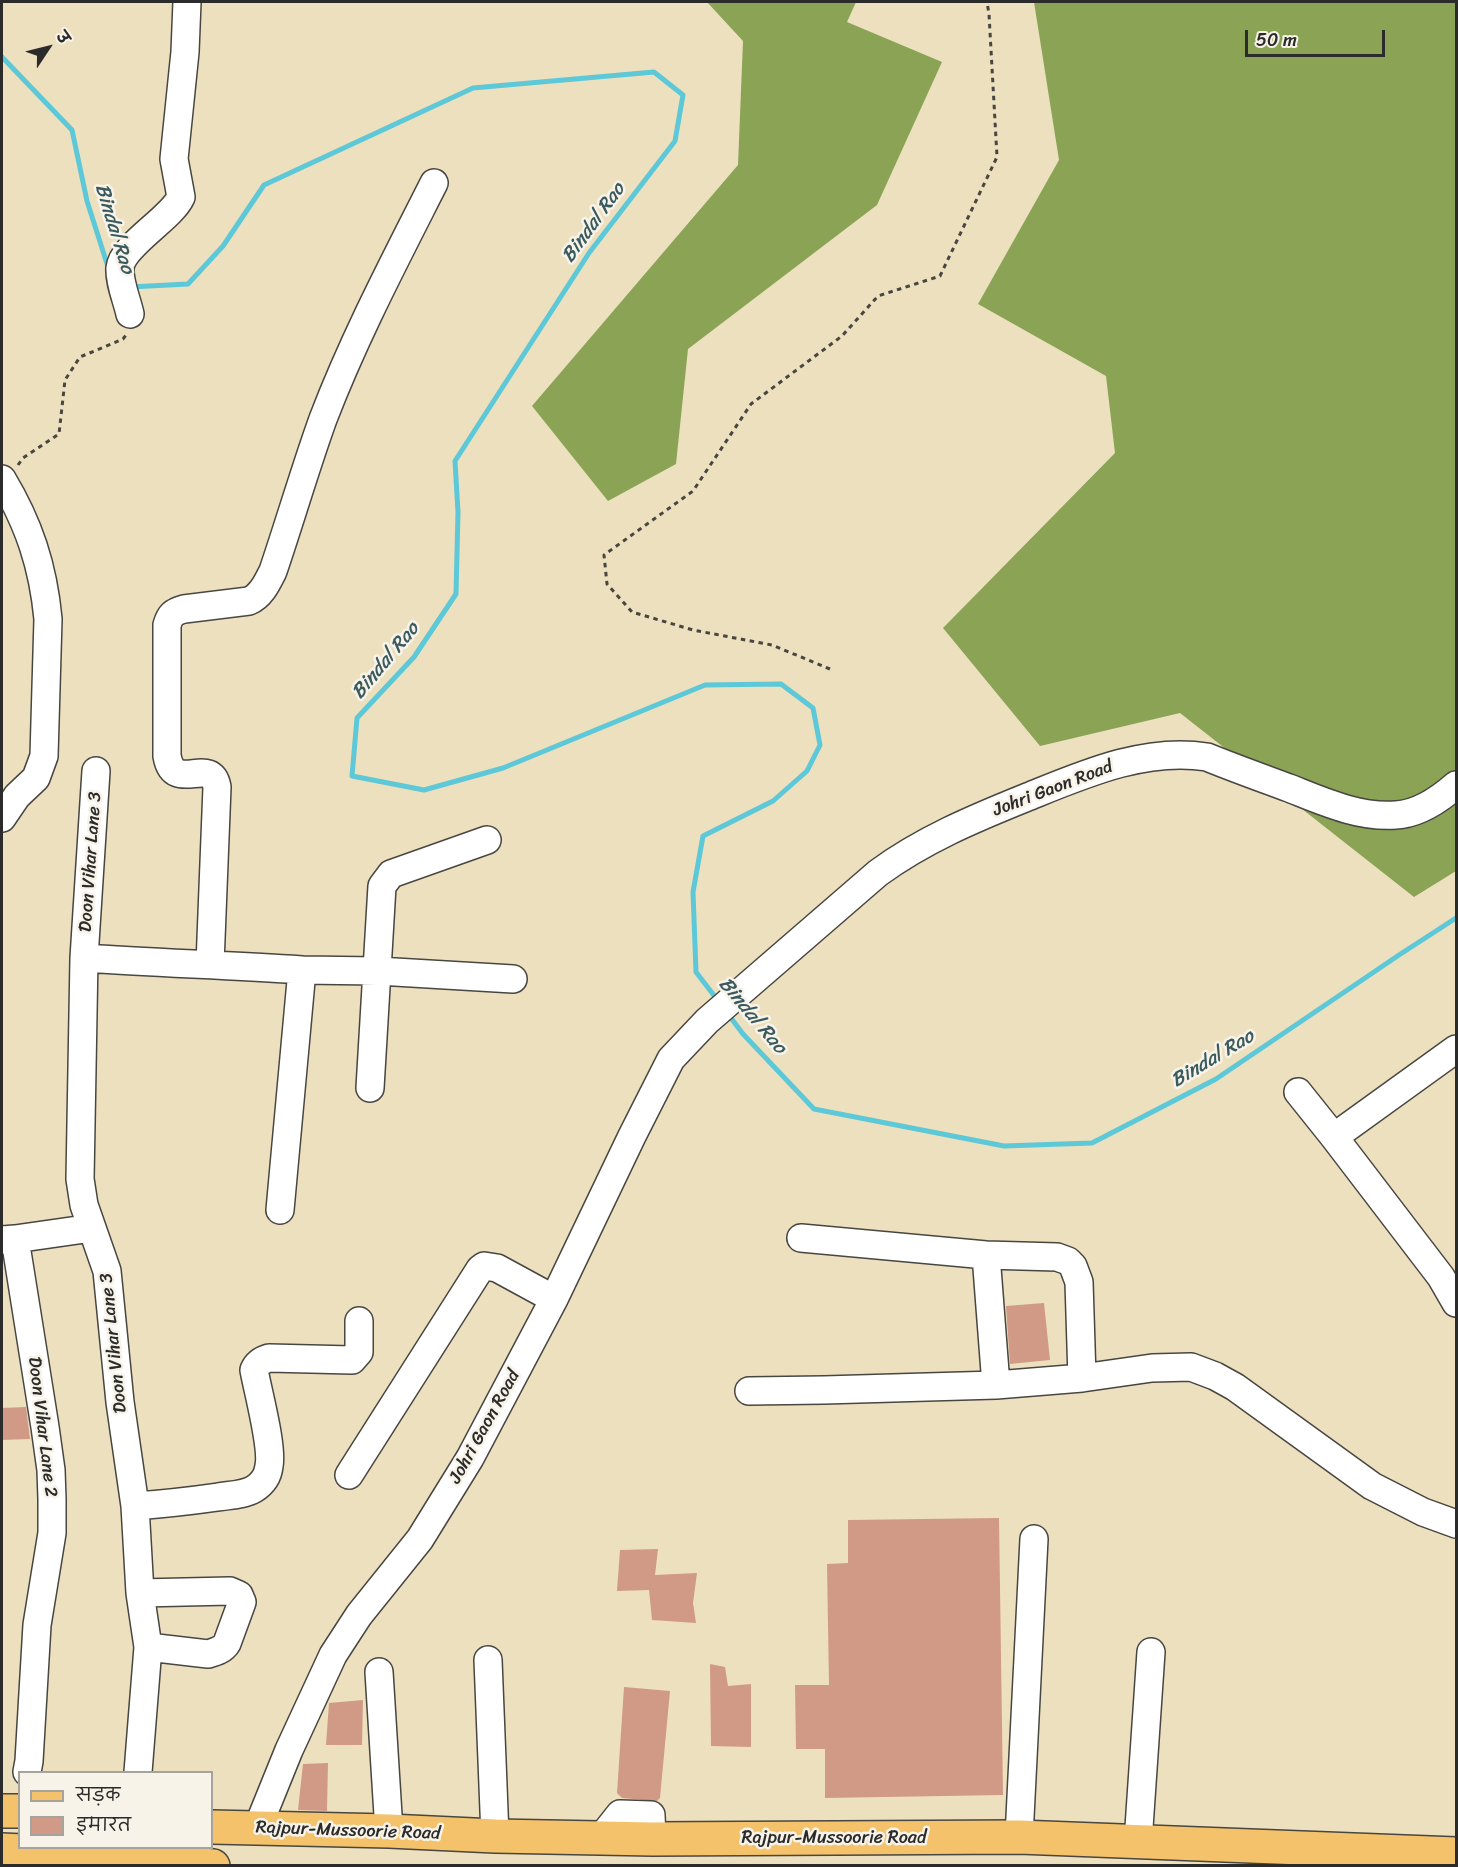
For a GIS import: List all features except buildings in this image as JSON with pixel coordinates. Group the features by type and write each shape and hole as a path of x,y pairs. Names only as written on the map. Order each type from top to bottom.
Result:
{"main road":[{"name":"Rajpur-Mussoorie Road","path":"213,1826 651,1839 1019,1837 1456,1854"},
{"path":"9,1855 107,1860 195,1859"}],"street":[{"path":"130,314 120,272 121,264 128,252 181,197 174,159 185,52 187,2"},
{"path":"210,964 217,787 214,778 207,773 180,774 170,769 167,756 167,626 170,615 184,609 249,602 266,584 273,571 324,419 345,368 381,288 434,183"},
{"path":"2,818 17,796 36,778 44,756 48,619 44,588 31,536 19,508 3,481"},
{"name":"Johri Gaon Road","path":"256,1829 333,1655 359,1615 420,1539 470,1458 554,1299 671,1059 707,1021 878,873 913,849 961,824 1083,774 1128,761 1188,754 1207,757 1337,806 1369,813 1397,815 1422,808 1442,797 1456,785"},
{"name":"Doon Vihar Lane 3","path":"96,771 84,958 80,1179 84,1205 107,1271 120,1402 135,1506 140,1593 148,1647 138,1771"},
{"path":"370,1088 382,885 391,874 487,840"},
{"path":"84,958 513,979"},
{"path":"280,1210 302,970"},
{"path":"1334,1137 1456,1049"},
{"path":"1298,1092 1449,1272 1456,1303"},
{"path":"8,1240 92,1228"},
{"path":"801,1238 986,1255 1057,1257 1068,1261 1073,1266 1079,1282 1082,1378"},
{"name":"Doon Vihar Lane 2","path":"8,1240 45,1426 51,1470 52,1533 37,1625 27,1771"},
{"path":"986,1255 996,1385"},
{"path":"349,1475 480,1269 484,1266 497,1268 554,1299"},
{"path":"135,1506 187,1502 237,1494 252,1490 261,1484 270,1465 254,1370 256,1366 262,1360 269,1358 351,1360 359,1352 358,1322"},
{"path":"749,1391 996,1385 1082,1378 1152,1368 1191,1367 1215,1376 1242,1392 1372,1486 1423,1512 1456,1524"},
{"path":"1019,1837 1034,1539"},
{"path":"140,1593 230,1591 236,1593 242,1602 227,1643 218,1651 208,1653 148,1647"},
{"path":"1138,1842 1151,1653"},
{"path":"488,1660 495,1836"},
{"path":"379,1672 389,1831"},
{"path":"213,1826 227,1821 244,1810 262,1795 281,1770"}],"path":[{"path":"830,669 772,645 693,630 632,612 607,584 604,555 693,492 751,405 842,336 878,296 940,276 997,157 987,2"},
{"path":"3,481 23,458 59,434 65,380 80,357 123,339 130,330 130,314"}],"green space":[{"path":"707,2 856,2 847,22 942,62 877,205 688,349 676,464 608,501 532,406 738,165 743,41"},
{"path":"1034,2 1456,2 1456,871 1414,897 1180,713 1040,746 943,628 1115,453 1106,376 978,304 1059,160"}],"waterway":[{"name":"Bindal Rao","path":"2,57 72,130 87,201 109,270"},
{"name":"Bindal Rao","path":"130,287 188,284 223,246 264,185 473,88 654,72 683,95 675,141 589,253 455,461 458,512 456,594 414,657 357,718 352,776 424,790 503,768 705,685 781,684 813,708 820,745 807,771 773,801 703,836 693,892 696,972 719,1002"},
{"name":"Bindal Rao","path":"728,1014 743,1034 814,1109 1004,1146 1092,1143 1216,1079 1456,918"}]}
